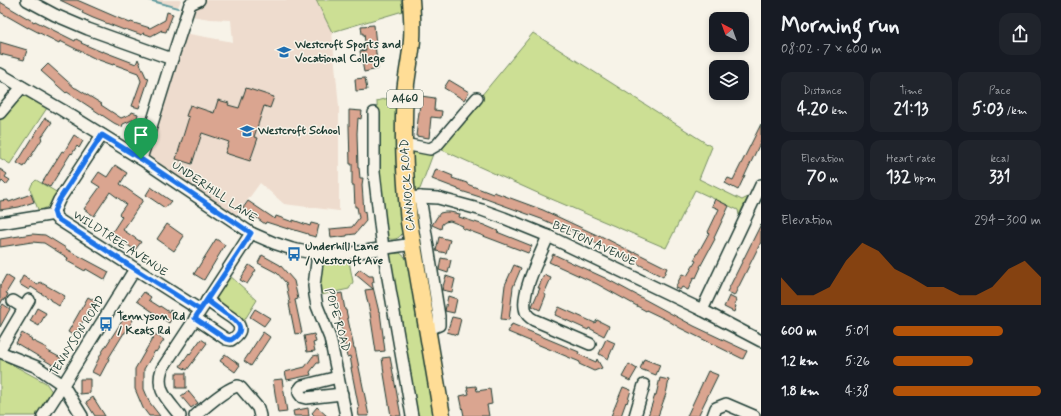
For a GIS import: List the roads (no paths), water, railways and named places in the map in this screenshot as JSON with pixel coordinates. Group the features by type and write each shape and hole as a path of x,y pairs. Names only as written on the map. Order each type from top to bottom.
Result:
{"highway":[{"name":"CANNOCK ROAD","path":"412,0 413,24 405,95 404,144 413,198 409,222 442,416"}],"street":[{"path":"27,0 55,15 88,29 172,59"},
{"path":"141,159 190,4 198,0"},
{"name":"UNDERHILL LANE","path":"0,74 141,159 251,233 274,243 318,254 352,253 413,244"},
{"path":"0,113 22,87"},
{"path":"404,144 430,149 437,146 477,98"},
{"path":"374,113 374,172 383,249 412,416"},
{"path":"55,214 59,200 102,135"},
{"path":"702,310 761,185"},
{"path":"413,198 439,316 438,324 427,330"},
{"name":"BELTON AVENUE","path":"413,198 438,198 482,210 548,236 702,310 761,341"},
{"name":"WILDTREE AVENUE","path":"0,223 55,214 56,218 135,269 198,314 226,339 231,340 235,337 240,328 237,322 207,300"},
{"path":"180,416 164,395 160,382 162,368 227,272 251,233"},
{"path":"548,236 526,293 526,313 534,320 593,345"},
{"name":"POPE ROAD","path":"318,254 314,286 315,295 317,306 330,338 346,416"},
{"name":"TENNYSON ROAD","path":"43,416 135,269"},
{"path":"0,348 26,304 13,301"},
{"path":"0,352 36,367 63,386 82,416"},
{"path":"338,378 302,386 299,393 306,398 342,394"},
{"path":"635,416 644,384"},
{"path":"195,416 220,396 238,386 258,408 260,416"},
{"path":"713,416 716,408 726,404 754,416"}],"waterway":[{"path":"149,0 178,8"}],"place":[{"name":"Westcroft Sports and Vocational College","path":"284,52"},
{"name":"Westcroft School","path":"247,131"},
{"name":"Underhill Lane / Westcroft Ave","path":"294,254"},
{"name":"Tennyson Rd / Keats Rd","path":"106,324"}]}
